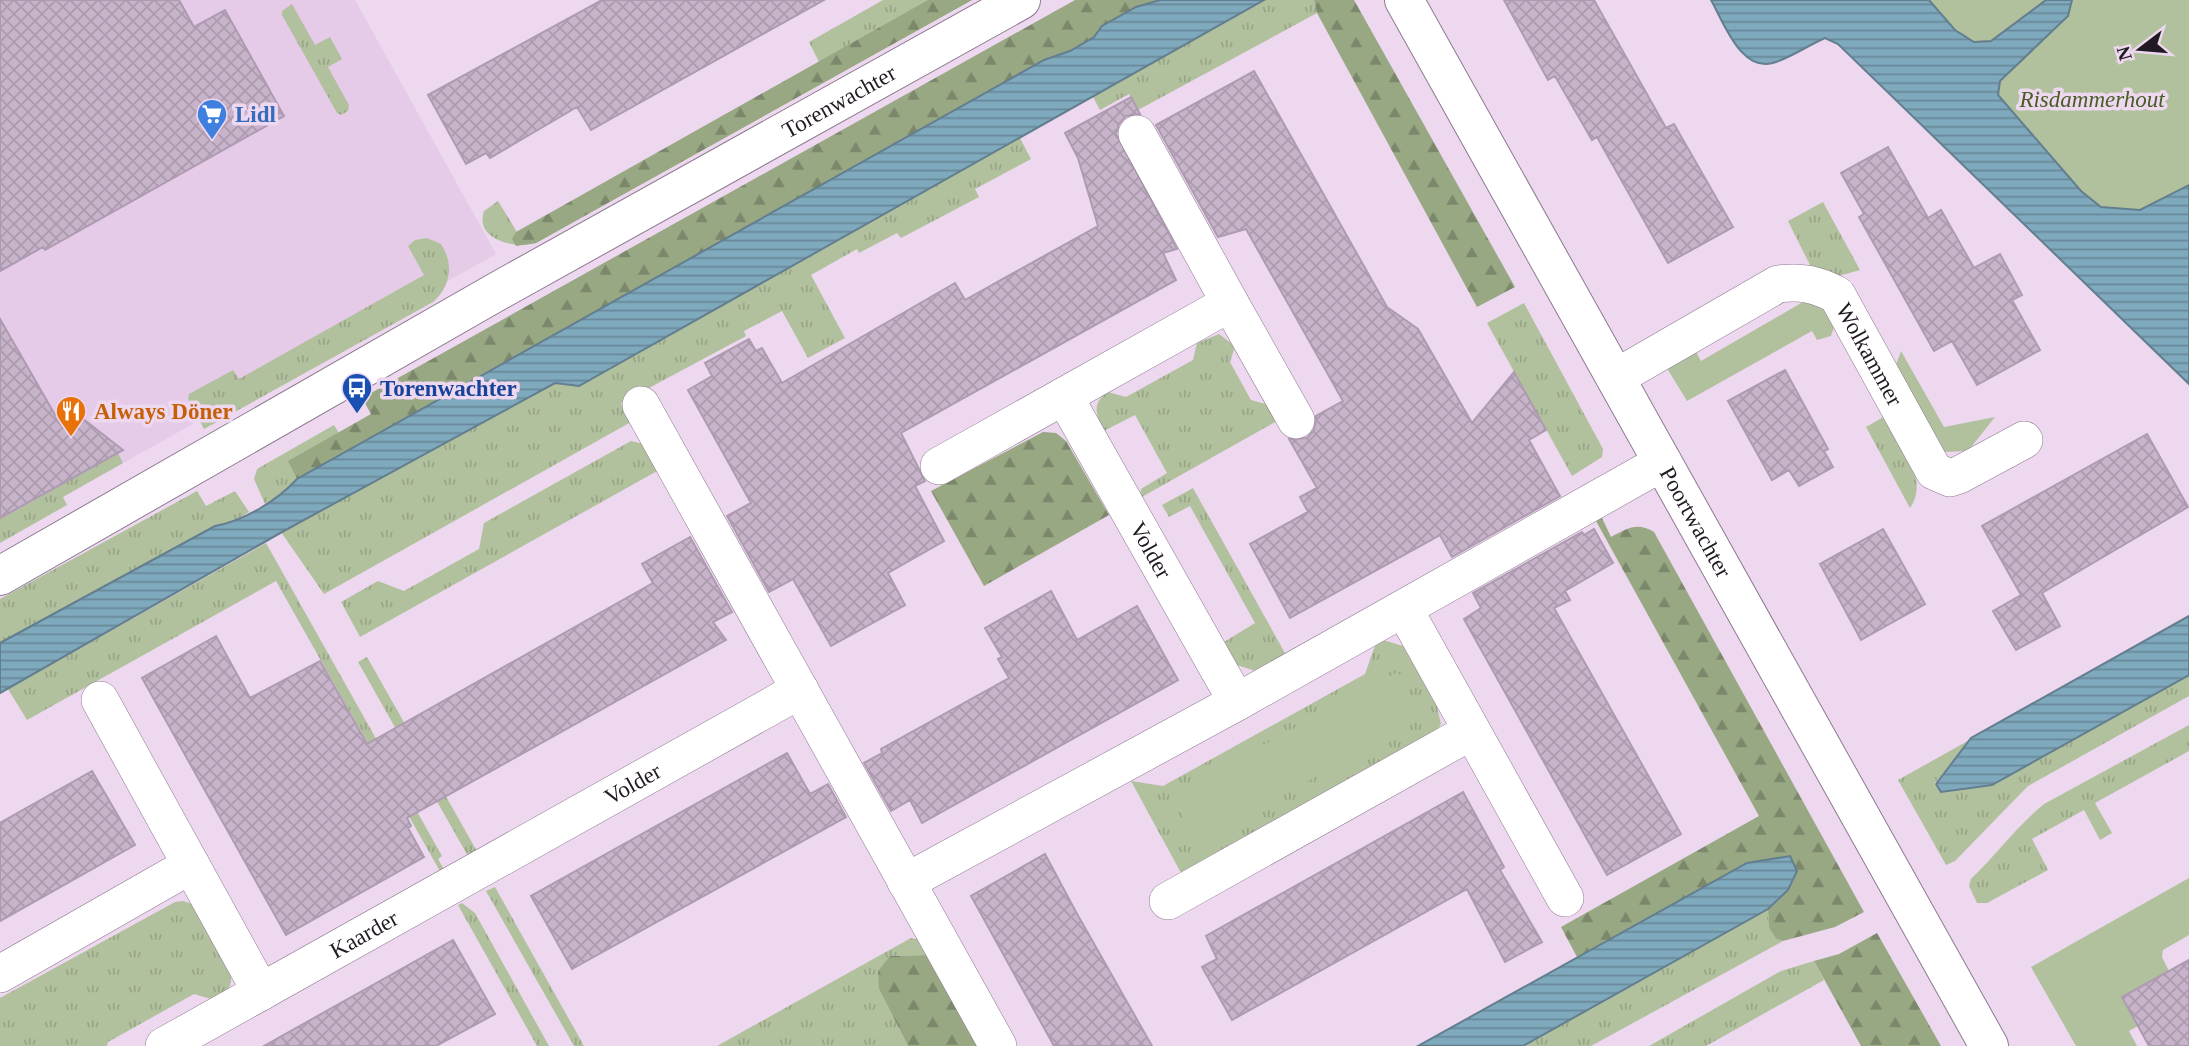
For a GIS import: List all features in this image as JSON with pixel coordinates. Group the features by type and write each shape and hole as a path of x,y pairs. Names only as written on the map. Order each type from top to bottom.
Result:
{"street":[{"name":"Torenwachter","path":"0,576 510,284 1021,0"},
{"name":"Poortwachter","path":"1404,0 1989,1046"},
{"path":"1137,134 1296,420"},
{"name":"Wolkammer","path":"1615,378 1778,284 1800,281 1819,285 1837,295 1934,471 1950,478 1959,475 2024,440"},
{"path":"939,466 1230,303"},
{"name":"Volder","path":"1064,396 1237,702"},
{"path":"641,405 998,1046"},
{"path":"906,882 1237,702 1662,462"},
{"path":"1404,609 1564,898"},
{"name":"Volder","path":"465,877 800,690"},
{"path":"100,700 261,992"},
{"path":"1168,901 1471,732"},
{"path":"0,974 191,865"},
{"name":"Kaarder","path":"164,1046 465,877"}],"shaded area":[{"path":"0,0 355,0 496,254 0,532"}],"green space":[{"path":"883,0 972,0 536,243 508,243 499,240 485,229 484,211 498,201 517,232 820,64 809,42"},
{"path":"928,0 972,0 536,243 516,246 512,239 516,232"},
{"path":"1075,0 1160,0 1136,7 1102,26 1094,37 1070,51 1044,60 297,479 288,461 371,414 362,398"},
{"path":"1264,0 1314,0 1317,13 1138,110 1129,94 1100,110 1093,97"},
{"path":"1314,0 1354,0 1515,287 1477,307 1317,13"},
{"name":"Risdammerhout","path":"1874,0 2189,0 2189,300"},
{"path":"292,4 315,45 330,37 342,59 328,67 349,105 348,111 341,115 337,113 282,15 282,11"},
{"path":"1020,138 1031,159 975,189 979,197 901,238 897,233 859,253 857,249 811,275 845,338 808,358 782,311 744,331 746,336 621,403 631,422 324,594 281,532 555,383 579,386"},
{"path":"1823,202 1860,270 1835,277 1813,271 1788,221"},
{"path":"427,238 441,244 449,267 444,289 433,302 204,429 188,399 189,394 233,370 239,379 424,275 408,246 415,240"},
{"path":"1804,294 1819,300 1835,324 1831,336 1817,340 1812,331 1687,401 1665,365 1694,348 1701,361 1803,302"},
{"path":"1524,303 1603,449 1602,457 1572,476 1487,323"},
{"path":"1219,334 1235,346 1230,362 1251,400 1269,405 1277,421 1140,498 1141,489 1167,473 1135,415 1104,431 1097,415 1097,405 1108,392 1126,397 1193,360 1197,343"},
{"path":"1901,351 1944,427 1995,417 1968,451 1944,452 1895,368"},
{"path":"1887,415 1915,473 1917,485 1910,508 1866,427"},
{"path":"334,425 339,433 289,461 297,479 284,494 265,504 254,479 257,469"},
{"path":"1043,432 1056,433 1066,441 1109,515 984,586 931,491"},
{"path":"631,441 644,444 659,470 360,637 341,602 378,581 404,591 479,549 484,523"},
{"path":"118,453 123,463 63,497 67,505 0,543 0,519"},
{"path":"1193,488 1286,655 1255,671 1234,664 1224,642 1255,623 1190,506 1169,517 1162,505"},
{"path":"197,491 206,506 235,491 249,512 231,523 215,526 0,643 0,599"},
{"path":"1602,518 1611,537 1632,527 1643,527 1654,532 1864,912 1835,927 1783,941 1776,939 1769,928 1768,909 1780,899 1797,871 1790,857 1747,863 1577,957 1561,927 1759,816 1596,521"},
{"path":"266,543 442,856 438,859 445,871 441,873 276,581 27,720 8,689"},
{"path":"1383,640 1403,646 1437,707 1441,724 1435,733 1181,873 1131,781 1163,786 1365,674 1376,643"},
{"path":"367,657 478,853 469,858 358,662"},
{"path":"1398,672 1423,718 1196,842 1171,795"},
{"path":"2189,675 2189,696 2028,786 1955,861 1946,865 1898,780 1973,738 1934,784 1942,792 1992,785"},
{"path":"2189,725 2189,751 2095,803 2112,833 2100,840 2084,810 2032,839 2048,870 1987,903 1977,903 1969,886 1971,879 2044,804"},
{"path":"2189,878 2189,935 2163,950 2162,957 2169,971 2122,997 2138,1026 2129,1031 2137,1046 2076,1046 2031,967"},
{"path":"495,887 584,1046 574,1046 486,891"},
{"path":"175,902 192,904 231,973 231,983 222,995 214,1000 194,994 108,1042 107,1046 0,1046 0,998"},
{"path":"462,903 475,913 549,1046 537,1046 458,905"},
{"path":"1768,909 1769,928 1776,939 1783,941 1591,1046 1523,1046"},
{"path":"1877,933 1941,1046 1861,1046 1814,961 1839,954"},
{"path":"911,938 919,940 927,955 890,956 879,989 908,1046 717,1046"},
{"path":"927,955 978,1046 908,1046 879,989 878,971 890,956"},
{"path":"1814,961 1824,980 1706,1046 1649,1046 1781,971"}],"water":[{"path":"1160,0 1264,0 579,386 555,383 282,532 0,693 0,643 215,526 237,520 260,509 297,479 1044,60 1070,51 1094,37 1102,26 1136,7"},
{"path":"1711,0 1929,0 1955,30 1974,42 1991,41 2046,0 2072,0 2068,16 2000,81 1998,95 2081,191 2101,207 2140,210 2189,185 2189,384 1838,44 1825,38 1776,62 1764,64 1753,61 1728,33"},
{"path":"2189,616 2189,675 1992,785 1941,792 1936,784 1971,738"},
{"path":"1790,856 1797,871 1788,890 1768,909 1523,1046 1418,1046 1747,863"}],"building":[{"path":"0,0 179,0 194,27 225,10 284,116 45,250 43,247 0,271"},
{"path":"602,0 824,0 591,130 577,107 490,158 486,153 466,164 428,95"},
{"path":"1504,0 1594,0 1666,128 1674,124 1733,227 1668,263 1597,137 1592,140 1555,76 1548,80"},
{"path":"1254,71 1387,307 1418,329 1472,423 1514,372 1546,430 1529,440 1560,496 1452,557 1440,535 1290,618 1250,544 1308,512 1300,497 1317,488 1289,439 1307,438 1314,430 1316,416 1343,401 1246,229 1218,237 1156,125"},
{"path":"1131,97 1140,114 1126,116 1119,124 1116,134 1177,249 1163,253 1176,280 901,433 925,481 915,486 944,541 888,573 905,605 831,646 793,579 769,592 727,516 751,503 688,390 712,376 705,363 749,339 756,351 762,348 782,383 955,283 965,300 1098,226 1078,158 1065,133"},
{"path":"1888,147 1928,218 1941,210 1974,268 2000,254 2022,295 2012,300 2040,350 1977,385 1952,341 1934,351 1859,217 1864,214 1841,173"},
{"path":"0,319 58,420 73,411 123,450 0,518"},
{"path":"1785,370 1828,449 1824,451 1833,467 1799,486 1789,470 1772,480 1728,401"},
{"path":"2147,434 2188,507 2042,593 2060,626 2016,650 1993,611 2021,595 1982,526"},
{"path":"1594,529 1613,563 1565,591 1570,600 1554,608 1681,834 1607,875 1464,619 1481,608 1473,593 1582,532 1584,535"},
{"path":"1883,529 1925,604 1861,640 1820,564"},
{"path":"690,537 732,612 713,622 726,640 407,818 411,826 408,828 424,857 286,935 142,678 216,636 250,698 320,661 367,744 653,583 642,564"},
{"path":"1051,591 1077,640 1137,606 1178,680 922,823 910,800 891,811 864,763 882,753 881,749 1009,678 998,659 1002,657 985,628"},
{"path":"787,753 810,794 828,784 846,817 572,969 531,896"},
{"path":"92,771 135,845 0,921 0,823"},
{"path":"1463,792 1504,867 1500,870 1542,942 1505,962 1467,889 1232,1020 1202,967 1217,959 1206,936"},
{"path":"1045,854 1152,1046 1054,1046 971,896"},
{"path":"453,940 495,1014 436,1046 264,1046"},
{"path":"2189,960 2189,1046 2149,1046 2122,997"}],"place":[{"name":"Lidl","path":"212,141"},
{"name":"Torenwachter","path":"357,415"},
{"name":"Always Döner","path":"71,438"}]}
